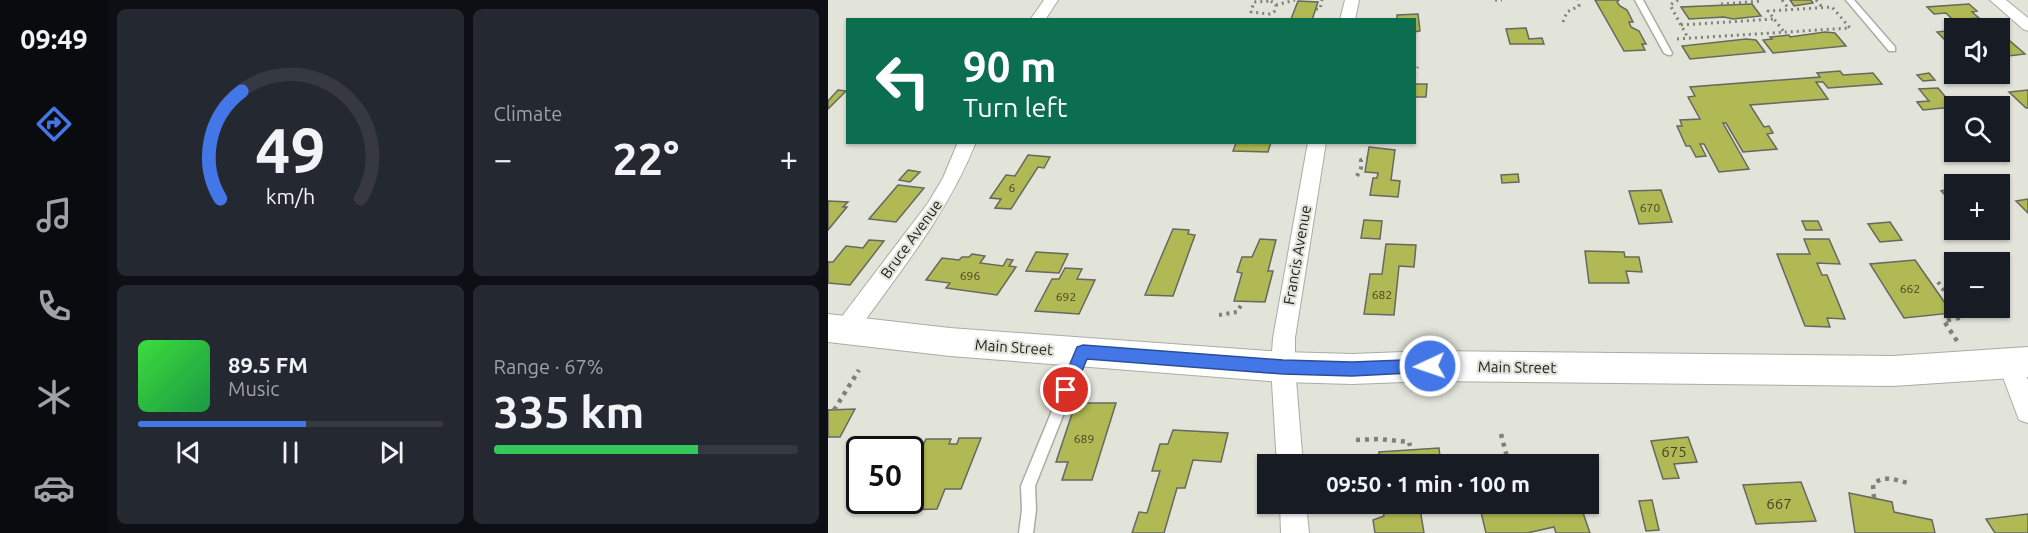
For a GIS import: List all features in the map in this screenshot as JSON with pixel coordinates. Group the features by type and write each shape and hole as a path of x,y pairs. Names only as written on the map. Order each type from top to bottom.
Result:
{"main road":[{"name":"Main Street","path":"837,329 950,342 1283,367 1352,369 1430,366 1893,371 2019,363"}],"street":[{"path":"1038,18 1050,0"},
{"path":"1348,18 1352,0"},
{"path":"1997,0 2028,26"},
{"name":"Bruce Avenue","path":"837,329 935,208 952,179 966,144"},
{"name":"Francis Avenue","path":"1289,454 1283,367 1284,338 1317,144"},
{"path":"2019,363 2028,412"},
{"path":"1294,514 1295,533"}],"lane":[{"path":"1352,0 1360,0"},
{"path":"1639,0 1668,53"},
{"path":"1850,0 1892,49"},
{"path":"1026,533 1029,510 1028,486 1083,352"}],"path":[{"path":"1276,5 1295,0"},
{"path":"1316,9 1320,9 1322,0"},
{"path":"1495,0 1502,0"},
{"path":"1563,22 1567,12 1579,6 1578,0"},
{"path":"1677,0 1670,6 1695,43"},
{"path":"1721,4 1761,0"},
{"path":"1782,0 1789,9"},
{"path":"1816,0 1822,7"},
{"path":"1271,1 1276,5 1274,12 1270,14 1251,12 1254,2 1271,1"},
{"path":"1661,40 1850,28 1832,6 1768,11 1784,32"},
{"path":"1714,19 1717,23"},
{"path":"1681,25 1775,19"},
{"path":"1772,32 1775,36"},
{"path":"1729,35 1732,40"},
{"path":"1357,176 1361,168 1361,160 1367,159"},
{"path":"1938,282 1944,290"},
{"path":"1220,315 1238,312 1243,302"},
{"path":"1959,344 1944,321 1964,318"},
{"path":"834,410 859,370"},
{"path":"1501,434 1506,454"},
{"path":"1356,440 1396,440 1409,442 1410,446"},
{"path":"1874,498 1873,485 1877,480 1885,478 1908,483"}],"building":[{"path":"1595,0 1619,0 1617,2 1627,10 1633,22 1629,22 1631,27 1639,31 1646,44 1642,44 1645,50 1624,51"},
{"path":"1790,0 1811,0 1813,3 1794,6"},
{"path":"1298,1 1318,2 1313,18 1291,18"},
{"path":"1752,4 1761,16 1733,19 1724,17 1689,19 1681,7"},
{"path":"1969,4 1977,11 1972,12 1979,18 1951,18 1946,13 1934,14 1927,7"},
{"path":"1418,14 1420,31 1416,32 1416,18 1397,18 1397,15"},
{"path":"1526,28 1529,39 1542,38 1544,44 1510,44 1506,29"},
{"path":"1944,31 1944,39 1937,32"},
{"path":"1825,32 1835,33 1846,46 1773,53 1763,40 1772,39 1770,37 1789,35 1790,37"},
{"path":"1746,39 1756,40 1765,52 1690,59 1682,46"},
{"path":"2010,41 2025,54 2010,56"},
{"path":"1840,71 1843,75 1873,73 1882,84 1828,88 1823,82 1816,82 1828,99 1750,105 1764,127 1769,126 1773,133 1767,134 1777,149 1743,152 1726,123 1723,123 1749,169 1719,172 1704,144 1700,144 1706,156 1696,157 1690,146 1686,146 1677,126 1682,126 1680,120 1700,119 1688,97 1695,96 1690,87 1820,77 1817,73"},
{"path":"1929,73 1935,80 1923,81 1917,75"},
{"path":"1416,84 1427,84 1426,97 1416,97"},
{"path":"1938,88 1945,96 1944,108 1923,110 1917,102 1929,101 1919,89"},
{"path":"838,90 846,91 828,109 828,101"},
{"path":"2028,90 2028,108 2009,92"},
{"path":"1236,144 1270,144 1268,152 1233,151"},
{"path":"1369,147 1395,150 1391,180 1400,181 1398,197 1370,195 1373,178 1377,178 1378,173 1365,172"},
{"path":"1028,155 1050,157 1044,168 1038,167 1011,209 995,208 1001,199 990,198 1006,175 1015,176"},
{"path":"908,170 920,172 910,182 899,180"},
{"path":"1518,174 1519,182 1502,183 1501,175"},
{"path":"898,185 924,188 896,222 869,219"},
{"path":"1661,190 1672,222 1639,224 1629,191"},
{"path":"2028,199 2028,213 2016,201"},
{"path":"828,201 848,202 843,207 847,207 828,230"},
{"path":"1364,220 1382,221 1380,239 1361,238"},
{"path":"1802,221 1818,221 1822,230 1806,230"},
{"path":"1890,222 1902,240 1880,242 1868,224"},
{"path":"1173,229 1189,230 1188,234 1195,235 1173,296 1145,295"},
{"path":"1260,239 1276,240 1268,271 1273,271 1265,302 1234,301 1242,273 1237,272 1242,257 1252,257"},
{"path":"1804,239 1829,239 1840,264 1817,263 1822,275 1827,275 1845,319 1827,318 1830,327 1805,326 1777,254 1810,254"},
{"path":"869,240 884,241 850,285 828,283 828,262 833,262 846,246 863,248"},
{"path":"1386,244 1416,245 1414,267 1399,266 1394,315 1364,314 1370,274 1382,274"},
{"path":"1585,251 1624,252 1625,257 1639,257 1642,272 1626,271 1629,283 1589,283"},
{"path":"1036,252 1068,254 1059,273 1026,271"},
{"path":"972,254 985,256 980,263 1003,266 1007,259 1013,260 1009,266 1016,267 997,295 946,288 950,283 926,280 942,258 959,260"},
{"path":"1915,260 1944,302 1944,314 1904,318 1870,264"},
{"path":"1065,268 1082,269 1077,279 1095,280 1079,314 1035,311 1052,279 1059,279"},
{"path":"1073,403 1116,403 1092,480 1062,480 1068,462 1056,462 1072,414 1069,414"},
{"path":"855,409 840,437 828,437 828,410"},
{"path":"1173,430 1228,433 1221,462 1193,460 1185,488 1177,488 1164,533 1132,533 1139,512 1147,513 1160,471 1152,471 1160,444 1168,444"},
{"path":"1688,437 1697,462 1674,464 1679,478 1663,479 1651,441"},
{"path":"959,438 981,438 961,489 945,489 937,509 924,509 924,443 926,439 951,439 949,444 957,444"},
{"path":"1439,448 1440,454 1379,454 1379,452"},
{"path":"1801,482 1816,521 1756,524 1743,485"},
{"path":"1849,493 1892,502 1894,512 1932,520 1935,533 1855,533"},
{"path":"1652,500 1659,530 1646,531 1639,501"},
{"path":"1384,514 1421,514 1424,533 1375,533 1373,520 1384,516"},
{"path":"1481,514 1583,514 1590,533 1556,533 1554,527 1527,533 1486,533"},
{"path":"2028,514 2028,533 1995,533 1986,519"}],"route":[{"path":"1066,390 1083,352 1283,367 1352,369 1430,366"}]}
